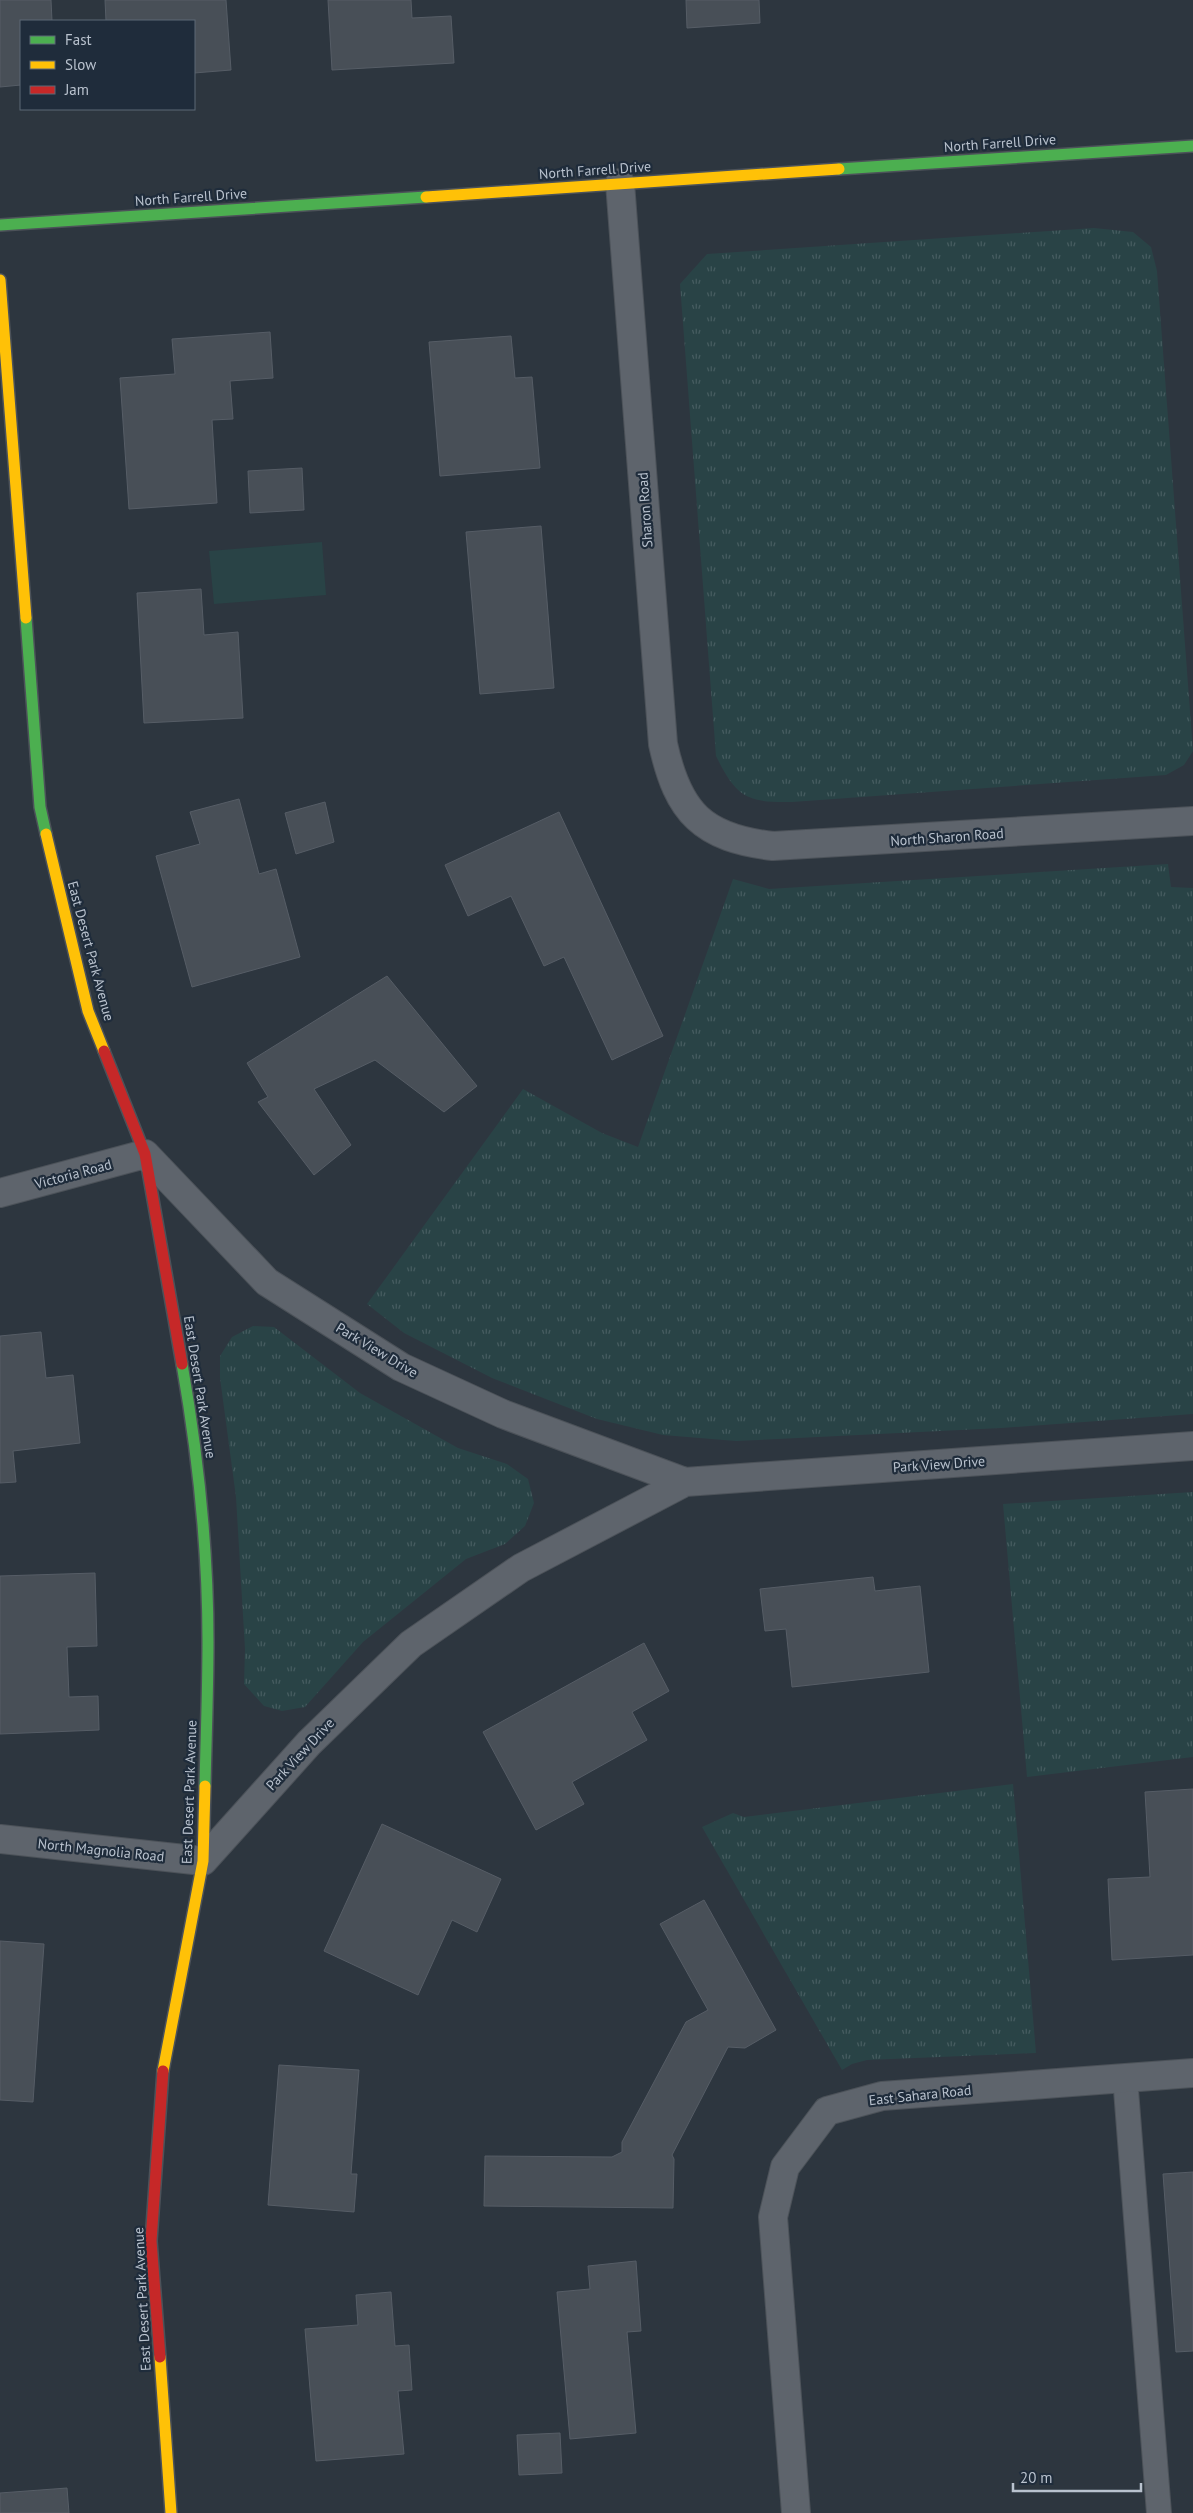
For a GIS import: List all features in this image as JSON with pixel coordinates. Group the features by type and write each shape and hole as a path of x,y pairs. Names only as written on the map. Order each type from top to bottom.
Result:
{"street":[{"name":"North Farrell Drive","path":"0,225 1193,146"},
{"name":"Sharon Road","path":"620,183 663,744 668,768 677,790 690,810 704,826"},
{"name":"East Desert Park Avenue","path":"0,280 40,807 88,1011 145,1154 187,1393 199,1481 208,1641 203,1861 163,2071 151,2241 171,2513"},
{"name":"North Sharon Road","path":"704,826 726,837 747,843 798,846 1193,821"},
{"name":"Victoria Road","path":"0,1194 145,1154"},
{"name":"Park View Drive","path":"145,1154 267,1282 401,1367 503,1414 685,1482"},
{"name":"Park View Drive","path":"203,1861 309,1743 411,1644 521,1568 685,1482 1193,1446"},
{"name":"North Magnolia Road","path":"0,1839 203,1861"},
{"name":"East Sahara Road","path":"796,2513 773,2216 785,2167 827,2110 882,2096 1193,2073"}],"lane":[{"path":"1125,2077 1159,2513"}],"green space":[{"path":"1094,228 1133,232 1151,247 1157,271 1193,751 1184,765 1166,775 792,802 764,801 745,795 730,781 716,756 680,284 707,254"},
{"path":"322,542 326,595 214,604 209,551"},
{"path":"1168,864 1171,887 1193,888 1193,1414 1001,1428 736,1441 663,1435 597,1419 492,1378 404,1333 367,1304 523,1089 602,1133 638,1147 733,879 769,889"},
{"path":"253,1326 274,1327 360,1393 458,1448 507,1464 528,1479 534,1503 525,1526 505,1544 466,1559 363,1642 305,1707 282,1711 264,1706 244,1684 245,1649 236,1497 220,1378 220,1356 232,1337"},
{"path":"1193,1492 1193,1757 1027,1777 1003,1504"},
{"path":"1013,1784 1036,2053 867,2060 852,2064 842,2070 702,1827 733,1813 744,1817"}],"building":[{"path":"0,0 51,0 52,20 20,20 20,85 0,87"},
{"path":"105,0 226,0 231,70 195,73 195,20 106,20"},
{"path":"328,0 411,0 412,18 451,16 454,63 332,70"},
{"path":"686,0 759,0 760,23 687,28"},
{"path":"270,332 273,378 230,381 233,419 212,420 217,503 129,509 120,378 175,374 172,339"},
{"path":"511,336 515,378 532,377 540,468 440,476 429,342"},
{"path":"302,468 304,510 250,513 248,471"},
{"path":"541,526 554,688 480,694 466,532"},
{"path":"201,589 204,635 238,632 243,718 144,723 137,593"},
{"path":"239,799 259,874 276,869 300,957 192,987 156,856 200,844 190,812"},
{"path":"325,802 334,842 296,854 285,813"},
{"path":"559,812 663,1036 612,1060 564,957 544,966 511,896 468,916 445,865"},
{"path":"387,976 477,1086 444,1112 375,1060 314,1089 351,1145 314,1175 258,1102 268,1097 247,1063"},
{"path":"41,1332 46,1378 73,1375 80,1443 13,1451 16,1482 0,1483 0,1336"},
{"path":"95,1573 97,1646 67,1647 69,1697 98,1696 99,1730 0,1734 0,1576"},
{"path":"873,1577 875,1591 920,1586 929,1672 792,1687 786,1629 765,1631 760,1589"},
{"path":"644,1643 669,1691 632,1712 647,1740 572,1782 584,1804 536,1830 483,1732"},
{"path":"1193,1789 1193,1955 1112,1960 1108,1879 1150,1877 1145,1792"},
{"path":"382,1824 501,1879 477,1932 452,1920 418,1995 324,1951"},
{"path":"704,1900 776,2030 745,2048 728,2047 672,2155 674,2159 673,2208 484,2206 485,2156 612,2157 622,2152 622,2142 686,2022 708,2010 660,1924"},
{"path":"0,1941 44,1944 33,2102 0,2100"},
{"path":"279,2065 359,2070 351,2174 357,2174 354,2212 268,2205"},
{"path":"1193,2172 1193,2351 1176,2352 1163,2174"},
{"path":"636,2261 641,2331 627,2332 636,2433 570,2439 557,2292 590,2289 588,2266"},
{"path":"391,2292 395,2346 409,2345 412,2390 398,2391 404,2454 316,2461 305,2329 358,2325 356,2295"},
{"path":"560,2433 562,2473 519,2475 517,2435"},
{"path":"67,2488 69,2513 0,2513 0,2493"}],"traffic: fast":[{"path":"839,169 1193,146"},
{"path":"0,225 426,197"},
{"path":"26,618 40,807 46,834"},
{"path":"182,1364 201,1502 208,1607 205,1786"}],"traffic: slow":[{"path":"426,197 839,169"},
{"path":"0,280 26,618"},
{"path":"46,834 88,1011 104,1051"},
{"path":"163,2071 203,1861 205,1786"},
{"path":"160,2357 171,2513"}],"traffic: jam":[{"path":"104,1051 145,1154 182,1364"},
{"path":"160,2357 151,2241 163,2071"}]}
